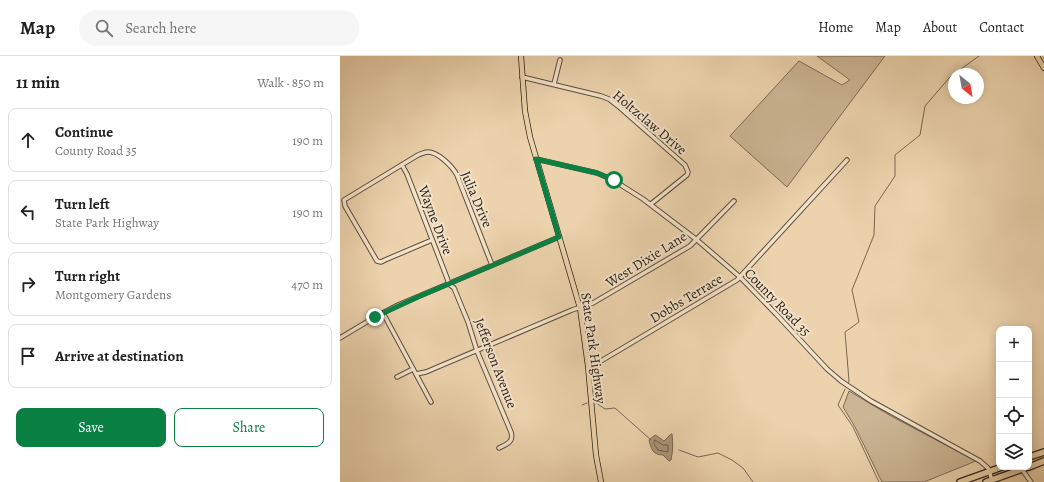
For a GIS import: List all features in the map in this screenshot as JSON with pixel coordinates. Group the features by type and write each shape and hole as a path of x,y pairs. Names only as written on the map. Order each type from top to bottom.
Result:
{"highway":[{"path":"1032,456 1044,452"},
{"path":"1032,466 1044,461"},
{"path":"960,482 996,470"},
{"path":"986,482 1016,470"}],"main road":[{"name":"State Park Highway","path":"521,56 526,118 532,145 580,308 588,366 596,455 601,482"},
{"path":"1037,56 1044,68"}],"street":[{"path":"554,84 560,60"},
{"name":"Holtzclaw Drive","path":"522,77 601,96 612,101 686,167 688,173 684,178 651,204"},
{"name":"Julia Drive","path":"402,165 424,153 429,152 437,155 454,170 492,265"},
{"name":"County Road 35","path":"536,159 597,173 614,180 651,204 697,240 740,277 841,382 871,401 980,461 988,468 990,472"},
{"name":"Dobbs Terrace","path":"588,366 601,361 740,277 847,160"},
{"path":"402,165 344,200 345,206 377,261 381,262 432,240"},
{"name":"Wayne Drive","path":"402,165 407,174 449,284"},
{"name":"West Dixie Lane","path":"416,374 426,372 572,310 589,305 690,246 734,201"},
{"path":"340,338 383,313 559,237"},
{"name":"Jefferson Avenue","path":"449,284 454,288 468,322 477,351 512,435 511,441 499,448"},
{"path":"383,313 431,402"},
{"path":"397,377 413,369"},
{"path":"1022,470 1031,482"},
{"path":"990,472 992,480"}],"shaded area":[{"path":"817,56 885,56 787,187 730,136 799,61 842,85 850,80"},
{"path":"849,391 891,416 976,461 924,482 882,482 855,427 843,407"}],"water":[{"path":"671,434 672,450 671,460 669,461 663,455 657,454 653,451 649,440 655,435 664,441"}],"waterway":[{"path":"848,383 845,332 859,322 852,290 874,235 875,206 895,176 895,155 920,135 925,106 950,77 979,56"},
{"path":"845,389 838,405 853,427 879,482"},
{"path":"595,402 605,409 615,408 651,440"},
{"path":"582,405 587,403"},
{"path":"679,450 698,457 718,453 732,460 743,468 753,482"}],"route":[{"path":"375,317 398,305 559,237 536,159 597,173 614,180"}]}
